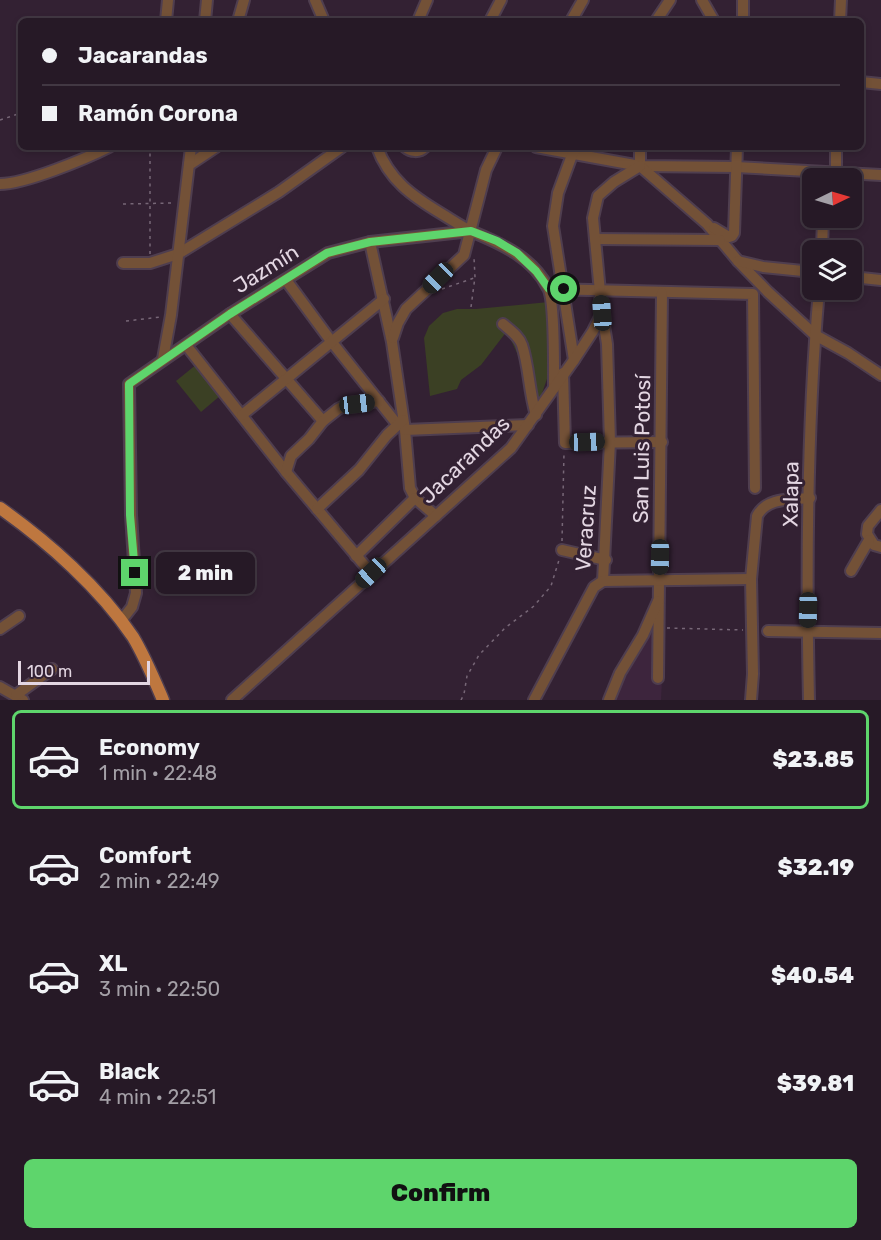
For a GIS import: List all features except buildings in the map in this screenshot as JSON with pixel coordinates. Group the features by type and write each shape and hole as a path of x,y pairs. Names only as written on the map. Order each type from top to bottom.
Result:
{"main road":[{"path":"0,508 27,527 74,569 121,621 147,662 163,700"}],"street":[{"path":"166,18 168,0"},
{"path":"205,18 207,0"},
{"path":"239,18 244,0"},
{"path":"315,0 323,18"},
{"path":"419,18 427,0"},
{"path":"492,18 501,0"},
{"path":"573,18 583,0"},
{"path":"658,18 670,0"},
{"path":"702,0 712,18"},
{"path":"743,0 743,18"},
{"path":"840,18 841,0"},
{"path":"864,82 881,84"},
{"path":"0,184 9,184 33,176 101,150"},
{"path":"163,359 171,315 191,150"},
{"path":"189,165 212,150"},
{"path":"123,263 150,263 178,254 279,192 338,150"},
{"path":"378,150 382,162 395,181 416,199 471,231 497,241 517,253 536,271 549,289 554,388"},
{"path":"392,342 398,323 406,309 464,255 486,170 496,150"},
{"path":"640,150 640,166 707,224 768,292 815,335 881,375"},
{"path":"707,224 729,237 734,233 737,150"},
{"path":"831,168 835,150"},
{"path":"574,360 553,226 558,193 575,151 640,166 736,167 802,172"},
{"name":"Veracruz","path":"534,700 594,587 603,581 606,560 610,442 607,344 593,218 598,196 614,182 640,166"},
{"path":"862,175 881,175"},
{"name":"Jazmín","path":"121,621 132,607 136,593 130,515 129,384 230,314 327,253 370,242 471,231"},
{"path":"595,239 720,240"},
{"path":"370,242 392,342 410,488 415,498 436,516"},
{"path":"738,261 763,267 802,271"},
{"path":"862,278 881,280"},
{"path":"286,280 331,341 379,401 402,425 528,425"},
{"path":"549,289 753,294 755,488"},
{"name":"San Luis Potosí","path":"658,678 662,293"},
{"path":"242,415 384,299"},
{"name":"Xalapa","path":"809,700 810,498 818,300"},
{"name":"Jacarandas","path":"232,700 511,448 574,360 602,313"},
{"path":"230,314 323,421"},
{"path":"503,324 514,333 521,344 536,415"},
{"path":"186,345 286,472 371,573"},
{"path":"564,372 565,443 662,442"},
{"path":"286,472 291,456 309,439 323,421 338,409 346,405 379,401"},
{"path":"317,509 360,471 402,425"},
{"path":"356,556 415,498"},
{"path":"751,700 753,674 751,579 757,516 768,502 810,498"},
{"path":"881,510 868,526 867,534 874,545 881,547"},
{"path":"851,571 869,540"},
{"path":"562,550 606,560"},
{"path":"603,581 751,579"},
{"path":"609,700 620,673 644,635 659,599"},
{"path":"0,629 19,616"},
{"path":"768,631 881,633"},
{"path":"0,687 19,698 52,669"}],"path":[{"path":"0,120 18,114"},
{"path":"150,150 150,263"},
{"path":"123,204 184,203"},
{"path":"471,308 475,277 473,254"},
{"path":"436,291 475,277"},
{"path":"126,321 171,315"},
{"path":"461,700 467,676 479,655 505,628 534,606 551,585 562,550 565,443"},
{"path":"659,628 751,631"}],"shaded area":[{"path":"656,608 662,681 661,700 613,700 649,634"}],"green space":[{"path":"549,302 548,376 539,402 507,331 481,365 461,380 457,389 430,396 424,338 429,326 443,313 457,309"},
{"path":"197,364 221,395 201,412 176,381"}],"route":[{"path":"135,573 130,515 129,384 230,314 327,253 370,242 471,231 497,241 517,253 536,271 549,289 564,289"}]}
